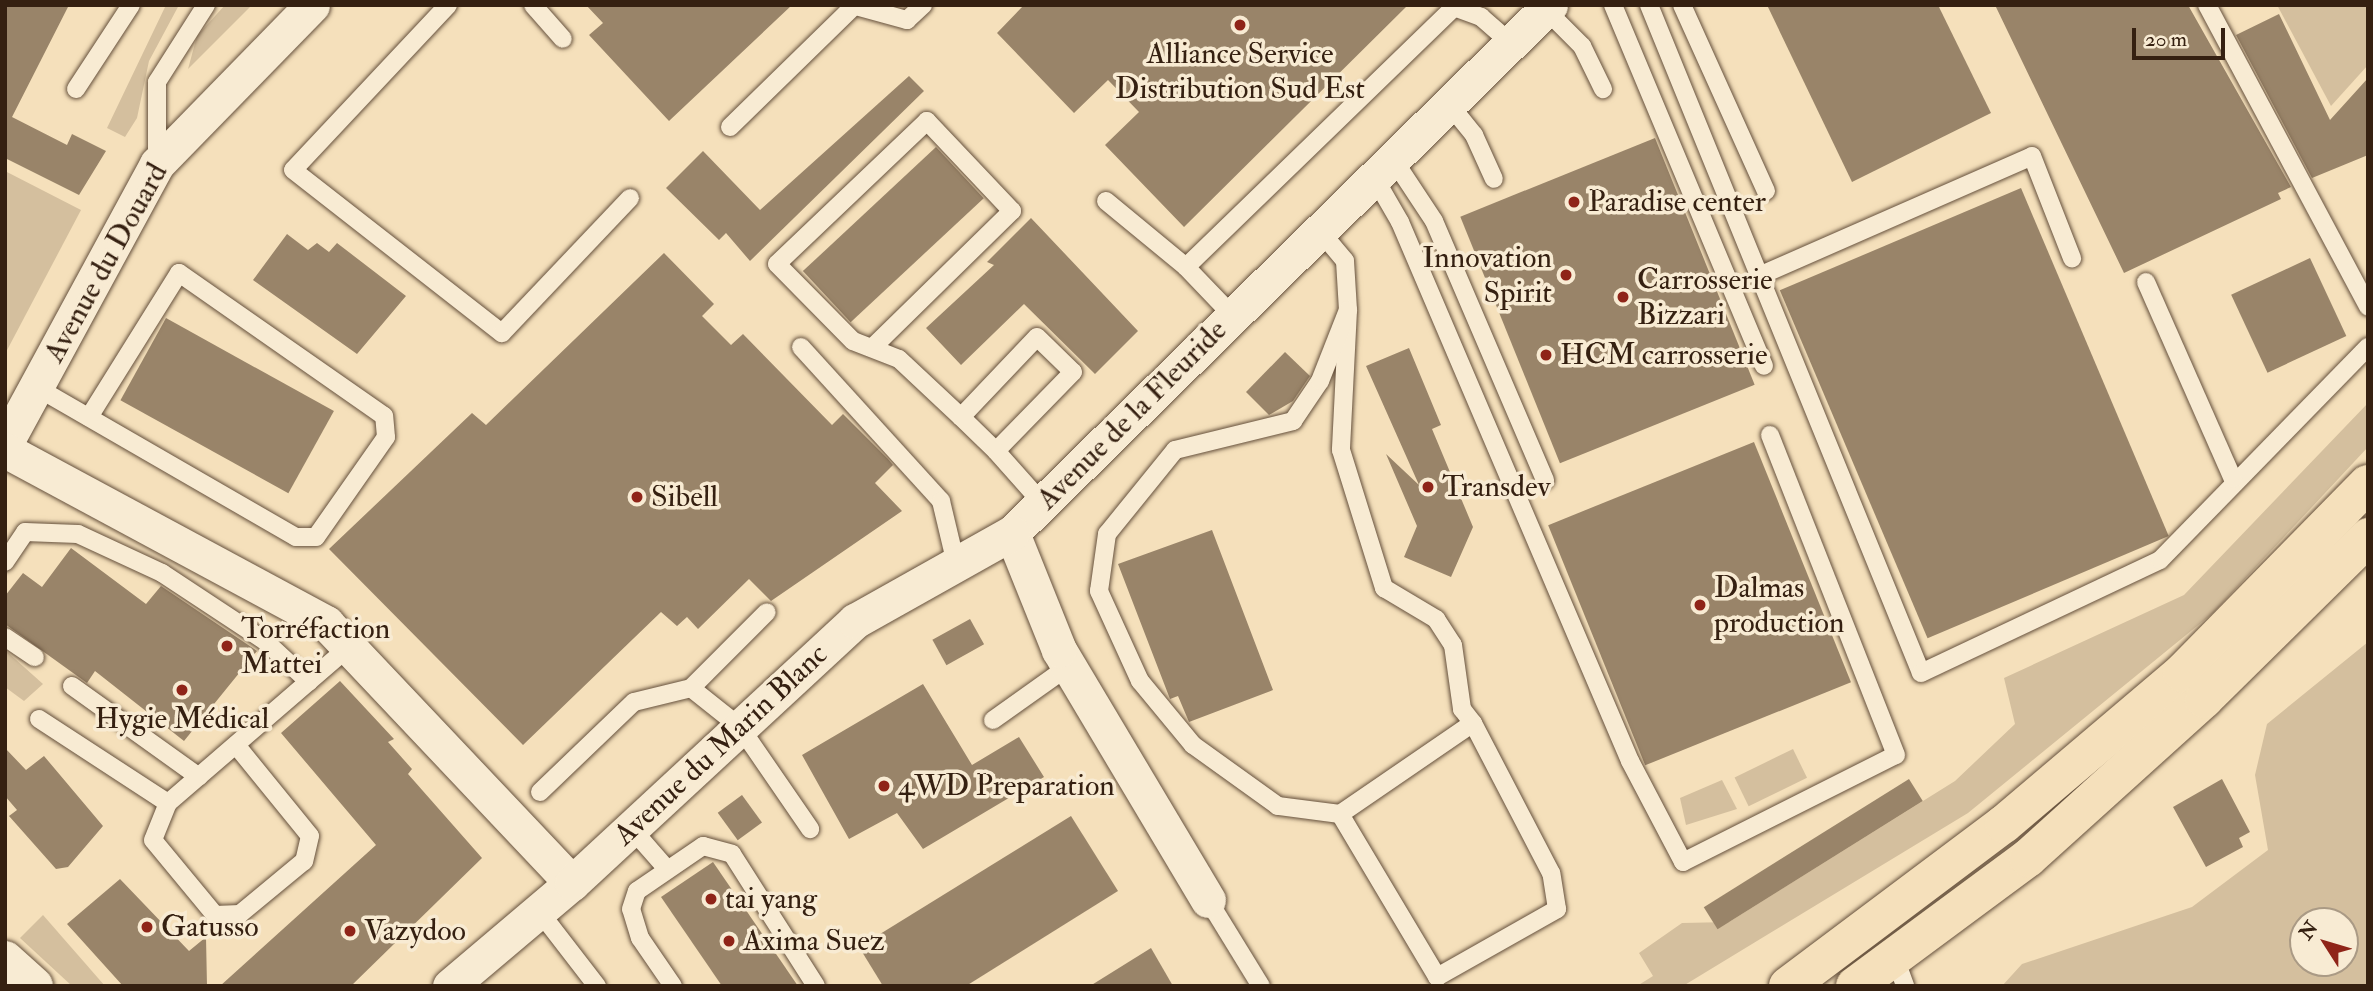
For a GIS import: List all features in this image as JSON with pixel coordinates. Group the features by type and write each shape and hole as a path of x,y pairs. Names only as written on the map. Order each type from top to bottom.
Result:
{"main road":[{"path":"1788,986 2004,824 2182,673 2368,484"},
{"path":"1855,986 1900,972 2204,699 2368,537"}],"street":[{"name":"Avenue du Douard","path":"5,443 157,164 312,5"},
{"name":"Avenue de la Fleuride","path":"1208,900 1069,666 1012,533 1548,8"},
{"path":"5,450 326,623 572,883"},
{"name":"Avenue du Marin Blanc","path":"450,986 572,883 855,621 957,568 1012,533"},
{"path":"5,960 34,986"}],"lane":[{"path":"76,89 131,5"},
{"path":"157,164 157,82 206,5"},
{"path":"448,5 293,170 502,333 630,198"},
{"path":"533,5 563,39"},
{"path":"730,127 856,6 907,20 923,5"},
{"path":"1614,5 1764,366"},
{"path":"1648,5 1921,673 2160,560 2232,479 2368,347"},
{"path":"1682,5 1766,191"},
{"path":"2207,5 2368,307"},
{"path":"1186,267 1454,6 1481,17 1512,44"},
{"path":"1548,8 1582,46 1603,89"},
{"path":"1449,104 1474,135 1494,179"},
{"path":"872,348 1012,211 927,121 777,264 853,341 899,359 996,451 1043,504"},
{"path":"1759,276 2032,156 2072,258"},
{"path":"1383,168 1400,222 1630,761 1683,862 1896,755 1770,435"},
{"path":"1383,168 1434,221 1545,480"},
{"path":"1106,201 1186,267 1233,315"},
{"path":"1320,231 1345,261 1348,310 1342,450 1384,588 1436,619 1454,645 1462,709 1473,723 1551,873 1557,909 1437,977 1340,814"},
{"path":"36,387 296,537 316,537 386,437 384,416 179,273 89,417"},
{"path":"2146,282 2232,479"},
{"path":"1348,310 1320,381 1293,421 1175,450 1107,534 1099,591 1140,681 1193,745 1278,806 1340,814 1473,723"},
{"path":"961,417 1037,337 1073,372 996,451"},
{"path":"801,347 941,501 957,568"},
{"path":"5,562 24,532 78,534 162,573 265,641 309,682"},
{"path":"540,792 634,702 691,688 767,612"},
{"path":"5,637 35,657"},
{"path":"236,745 310,836 304,861 240,914 215,915 153,840 169,803 349,647"},
{"path":"993,720 1069,666"},
{"path":"72,686 198,777"},
{"path":"691,688 740,727 810,829"},
{"path":"39,719 169,803"},
{"path":"631,828 667,869"},
{"path":"673,986 639,938 631,909 637,891 703,846 732,854 816,986"},
{"path":"1208,900 1261,986"},
{"path":"539,911 597,986"}],"shaded area":[{"path":"166,5 179,5 149,61 137,118 125,137 107,128"},
{"path":"225,5 252,5 188,69 197,36"},
{"path":"2277,5 2368,5 2368,65 2331,106"},
{"path":"5,171 81,210 5,354"},
{"path":"2368,403 2368,447 2213,613 1968,813 1683,986 1637,986 1653,976 1639,953 1682,923 1729,922 1955,781 2015,724 2004,678 2184,595"},
{"path":"2368,642 2368,986 2002,986 2022,964 2192,907 2268,850 2255,775 2267,724"},
{"path":"5,650 43,684 24,701 5,687"},
{"path":"1793,749 1807,778 1749,806 1735,777"},
{"path":"1722,780 1737,809 1686,825 1680,798"},
{"path":"43,915 105,986 72,986 20,938"}],"building":[{"path":"5,5 69,5 12,117 67,145 72,134 106,151 79,195 5,158"},
{"path":"586,5 792,5 669,121 589,35 603,23"},
{"path":"1024,5 1408,5 1184,227 1105,145 1139,112 1108,80 1074,113 997,33"},
{"path":"1767,5 1938,5 1991,113 1852,182"},
{"path":"1995,5 2188,5 2291,187 2278,193 2281,199 2124,273"},
{"path":"2279,14 2330,120 2368,78 2368,155 2312,178 2236,35"},
{"path":"909,76 924,91 750,261 726,233 719,240 666,188 703,151 760,210"},
{"path":"1655,138 1755,385 1560,463 1460,217"},
{"path":"936,147 984,198 851,322 803,271"},
{"path":"2021,188 2169,536 1928,638 1780,290"},
{"path":"1031,218 1138,331 1095,374 1024,304 961,365 926,328 994,265 987,262"},
{"path":"287,234 308,250 317,243 329,252 337,243 406,296 357,354 253,280"},
{"name":"Sibell","path":"664,253 714,304 702,316 731,345 743,334 832,425 843,414 888,459 893,465 875,483 902,511 771,601 749,579 698,629 687,617 677,626 661,612 523,745 329,549 472,413 486,425"},
{"path":"2310,258 2346,336 2267,373 2231,295"},
{"path":"166,318 334,411 288,493 120,400"},
{"name":"Transdev","path":"1409,348 1441,425 1432,429 1473,527 1451,577 1404,557 1417,526 1386,454 1419,485 1366,366"},
{"path":"1285,352 1310,376 1293,401 1269,415 1246,392"},
{"name":"Dalmas production","path":"1754,442 1851,682 1645,765 1548,525"},
{"path":"1212,530 1273,690 1189,722 1178,696 1170,699 1118,564"},
{"path":"71,548 146,604 161,586 257,651 184,741 95,671 87,683 5,624 5,596 23,573 42,587"},
{"path":"970,619 984,644 946,665 932,640"},
{"path":"340,681 394,739 388,742 412,769 408,774 482,858 351,986 220,986 376,845 281,733"},
{"path":"923,684 972,765 1019,737 1044,777 923,849 897,813 849,839 802,755"},
{"path":"5,748 26,770 44,756 103,826 68,867 56,869 9,816 17,810 5,796"},
{"path":"1909,779 1923,801 1718,929 1704,907"},
{"path":"2222,779 2250,832 2239,838 2243,847 2206,867 2173,807"},
{"path":"742,795 762,823 738,840 718,813"},
{"path":"1071,816 1118,891 966,986 883,986 859,947"},
{"name":"Axima Suez","path":"713,862 798,986 722,986 661,897"},
{"path":"120,879 189,951 206,937 207,986 123,986 67,924"},
{"path":"1151,948 1173,986 1090,986"}],"place":[{"name":"Alliance Service Distribution Sud Est","path":"1240,25"},
{"name":"Paradise center","path":"1574,202"},
{"name":"Innovation Spirit","path":"1566,275"},
{"name":"Carrosserie Bizzari","path":"1623,297"},
{"name":"HCM carrosserie","path":"1546,355"},
{"name":"Transdev","path":"1428,487"},
{"name":"Sibell","path":"637,497"},
{"name":"Dalmas production","path":"1700,605"},
{"name":"Torréfaction Mattei","path":"227,646"},
{"name":"Hygie Médical","path":"182,690"},
{"name":"4WD Preparation","path":"884,786"},
{"name":"tai yang","path":"711,899"},
{"name":"Gatusso","path":"147,927"},
{"name":"Vazydoo","path":"350,931"},
{"name":"Axima Suez","path":"729,941"}]}
